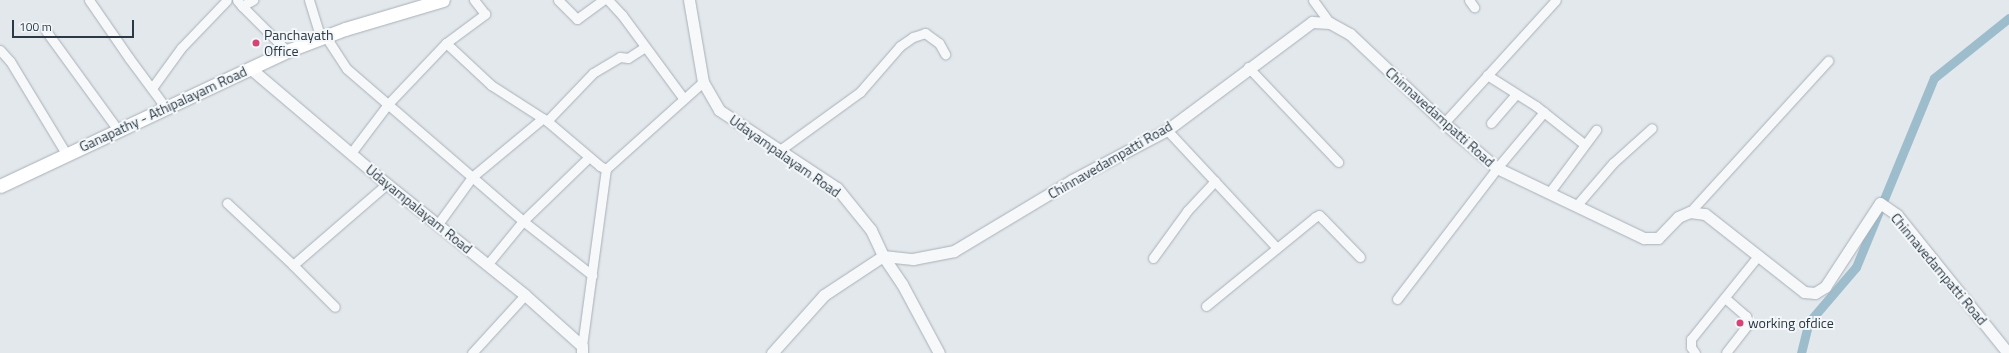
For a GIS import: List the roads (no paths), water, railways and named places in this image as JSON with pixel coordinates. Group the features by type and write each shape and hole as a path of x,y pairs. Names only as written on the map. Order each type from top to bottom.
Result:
{"main road":[{"name":"Ganapathy - Athipalayam Road","path":"0,186 287,51 443,0"}],"street":[{"path":"89,0 166,108"},
{"path":"152,88 181,48 227,0"},
{"path":"239,3 253,0"},
{"path":"309,0 323,38 347,69 523,221 592,275"},
{"path":"351,153 388,104 446,43 485,14 474,0"},
{"path":"558,0 577,19 603,0"},
{"path":"608,0 684,99"},
{"name":"Udayampalayam Road","path":"689,0 703,82 719,110 838,188 871,230 883,256 902,284 939,353"},
{"path":"1313,0 1330,23"},
{"path":"1444,123 1556,0"},
{"path":"239,3 287,51"},
{"name":"Chinnavedampatti Road","path":"883,256 913,259 954,251 1072,180 1167,130 1248,67 1312,22 1330,23 1350,34 1444,123 1497,168 1644,238 1658,238 1678,217 1690,212 1705,214 1804,292 1815,293 1825,287 1880,203 1897,215 2008,353"},
{"path":"46,31 118,130"},
{"path":"780,150 860,92 900,46 913,37 925,33 938,43 945,54"},
{"path":"446,43 491,85 545,120 589,157 606,169"},
{"path":"438,224 472,177 545,120 593,73 620,57 628,58 645,47"},
{"path":"0,50 10,61 67,154"},
{"path":"1690,212 1828,61"},
{"path":"1248,67 1338,162"},
{"name":"Udayampalayam Road","path":"250,68 387,184 525,295 582,350"},
{"path":"1487,75 1544,112 1584,144"},
{"path":"582,350 606,169 703,82"},
{"path":"1491,123 1516,95"},
{"path":"1397,299 1497,168 1544,112"},
{"path":"1576,206 1613,163 1652,128"},
{"path":"1167,130 1277,248"},
{"path":"1549,193 1584,144 1596,130"},
{"path":"488,265 523,221 589,157"},
{"path":"1153,258 1187,211 1214,181"},
{"path":"293,265 387,184"},
{"path":"227,203 335,307"},
{"path":"1206,306 1319,215 1360,257"},
{"path":"772,353 824,295 883,256"},
{"path":"1695,353 1690,347 1692,339 1758,256"},
{"path":"472,353 525,295"},
{"path":"1725,298 1746,316 1749,323 1726,352"}],"waterway":[{"path":"1801,353 1809,322 1856,267 1934,78 2009,18"}],"place":[{"name":"Panchayath Office","path":"256,43"},
{"name":"working ofdice","path":"1740,323"}]}
